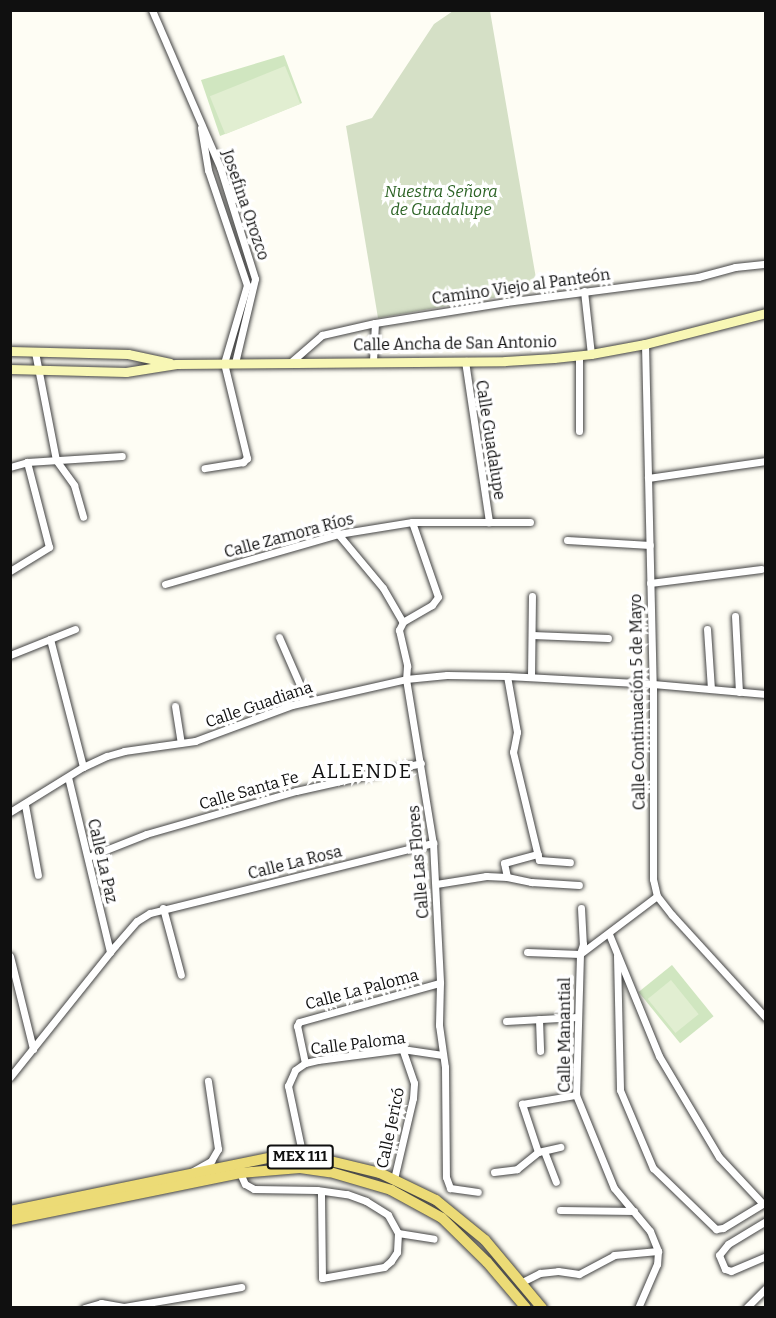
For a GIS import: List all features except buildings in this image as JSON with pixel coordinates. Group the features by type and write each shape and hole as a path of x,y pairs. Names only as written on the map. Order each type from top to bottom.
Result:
{"main road":[{"name":"Calle Ancha de San Antonio","path":"176,364 373,361 506,362 579,356 645,344 765,313"},
{"path":"10,351 128,354 176,364"},
{"path":"10,369 126,372 176,364"},
{"name":"MEX 111","path":"10,1211 269,1158 303,1157 348,1164 394,1179 436,1200 485,1240 542,1308"},
{"name":"MEX 111","path":"10,1220 240,1173 300,1168 362,1179 391,1190 442,1218 487,1262 526,1308"}],"street":[{"name":"Josefina Orozco","path":"152,10 201,128 220,166 255,279 236,363"},
{"name":"Josefina Orozco","path":"201,128 208,170 248,285 224,363"},
{"name":"Camino Viejo al Panteón","path":"291,362 322,335 375,323 584,291 698,277 735,267 765,264"},
{"path":"584,291 591,354"},
{"path":"373,361 375,323"},
{"name":"Calle Continuación 5 de Mayo","path":"645,344 653,684 653,879 657,896"},
{"path":"35,352 56,460 74,486 83,517"},
{"path":"579,356 579,431"},
{"name":"Calle Guadalupe","path":"465,361 489,522"},
{"path":"204,468 243,462 247,458 224,363"},
{"path":"10,467 27,462 122,456"},
{"path":"648,478 765,461"},
{"path":"10,571 48,547 27,462"},
{"path":"338,534 383,588 403,622 432,604 438,597 412,522"},
{"name":"Calle Zamora Ríos","path":"165,584 338,534 412,522 530,522"},
{"path":"567,540 650,545"},
{"path":"650,583 761,569"},
{"path":"531,677 532,596"},
{"path":"735,616 739,692"},
{"name":"Calle Las Flores","path":"403,622 399,630 407,666 406,679 433,843 446,1177 450,1188 478,1192"},
{"path":"10,655 75,629"},
{"path":"707,629 711,689"},
{"path":"532,635 608,638"},
{"path":"279,637 307,701"},
{"path":"50,639 82,766"},
{"name":"Calle Guadiana","path":"10,812 25,805 82,766 124,751 214,736 266,714 307,701 406,679 447,675 507,675 765,694"},
{"path":"507,675 517,732 513,752 539,857"},
{"path":"176,706 181,743"},
{"name":"Calle Santa Fe","path":"88,857 146,834 296,791 421,763"},
{"name":"Calle La Paz","path":"68,777 110,952"},
{"path":"25,805 38,875"},
{"name":"Calle La Rosa","path":"10,1077 137,921 163,908 433,843"},
{"path":"507,877 504,863 539,857 570,862"},
{"path":"436,884 486,876 579,885"},
{"path":"657,896 765,1018"},
{"name":"Calle Manantial","path":"580,954 657,896"},
{"path":"163,908 181,975"},
{"name":"Calle Manantial","path":"581,908 583,944 580,954 577,1017 576,1095 614,1188 650,1231 658,1251"},
{"path":"609,934 665,1066 718,1156 764,1203 723,1228 716,1229 653,1168 620,1090 617,956"},
{"path":"527,952 580,954"},
{"path":"10,956 33,1049"},
{"name":"Calle La Paloma","path":"305,1064 297,1026 299,1022 440,983"},
{"path":"506,1020 577,1017"},
{"path":"539,1019 540,1051"},
{"name":"Calle Paloma","path":"303,1157 288,1086 295,1070 305,1064 402,1049 443,1055"},
{"name":"Calle Jericó","path":"394,1179 413,1098 414,1083 402,1049"},
{"path":"187,1175 211,1161 218,1149 208,1082"},
{"path":"556,1182 522,1104 576,1095"},
{"path":"494,1172 518,1169 541,1152 560,1147"},
{"path":"240,1173 245,1184 254,1189 296,1188 348,1194 366,1201 388,1215 398,1233 397,1252 384,1267 322,1278 321,1192"},
{"path":"560,1210 634,1211"},
{"path":"765,1221 723,1248 719,1255 721,1264 725,1269 731,1271 765,1256"},
{"path":"398,1233 434,1239"},
{"path":"520,1283 540,1273 558,1271 579,1274 614,1255 658,1251 657,1264 638,1308"},
{"path":"84,1308 101,1303 124,1307 241,1287"},
{"path":"746,1308 765,1288"}],"green space":[{"name":"Nuestra Señora de Guadalupe","path":"453,11 490,11 538,290 378,318 346,126 372,118 434,24"},
{"path":"284,55 302,103 220,136 201,80"},
{"path":"285,66 300,104 225,134 210,96"},
{"path":"672,965 714,1016 680,1043 639,992"},
{"path":"671,980 699,1014 675,1033 648,999"}],"district":[{"name":"ALLENDE","path":"362,771"}]}
